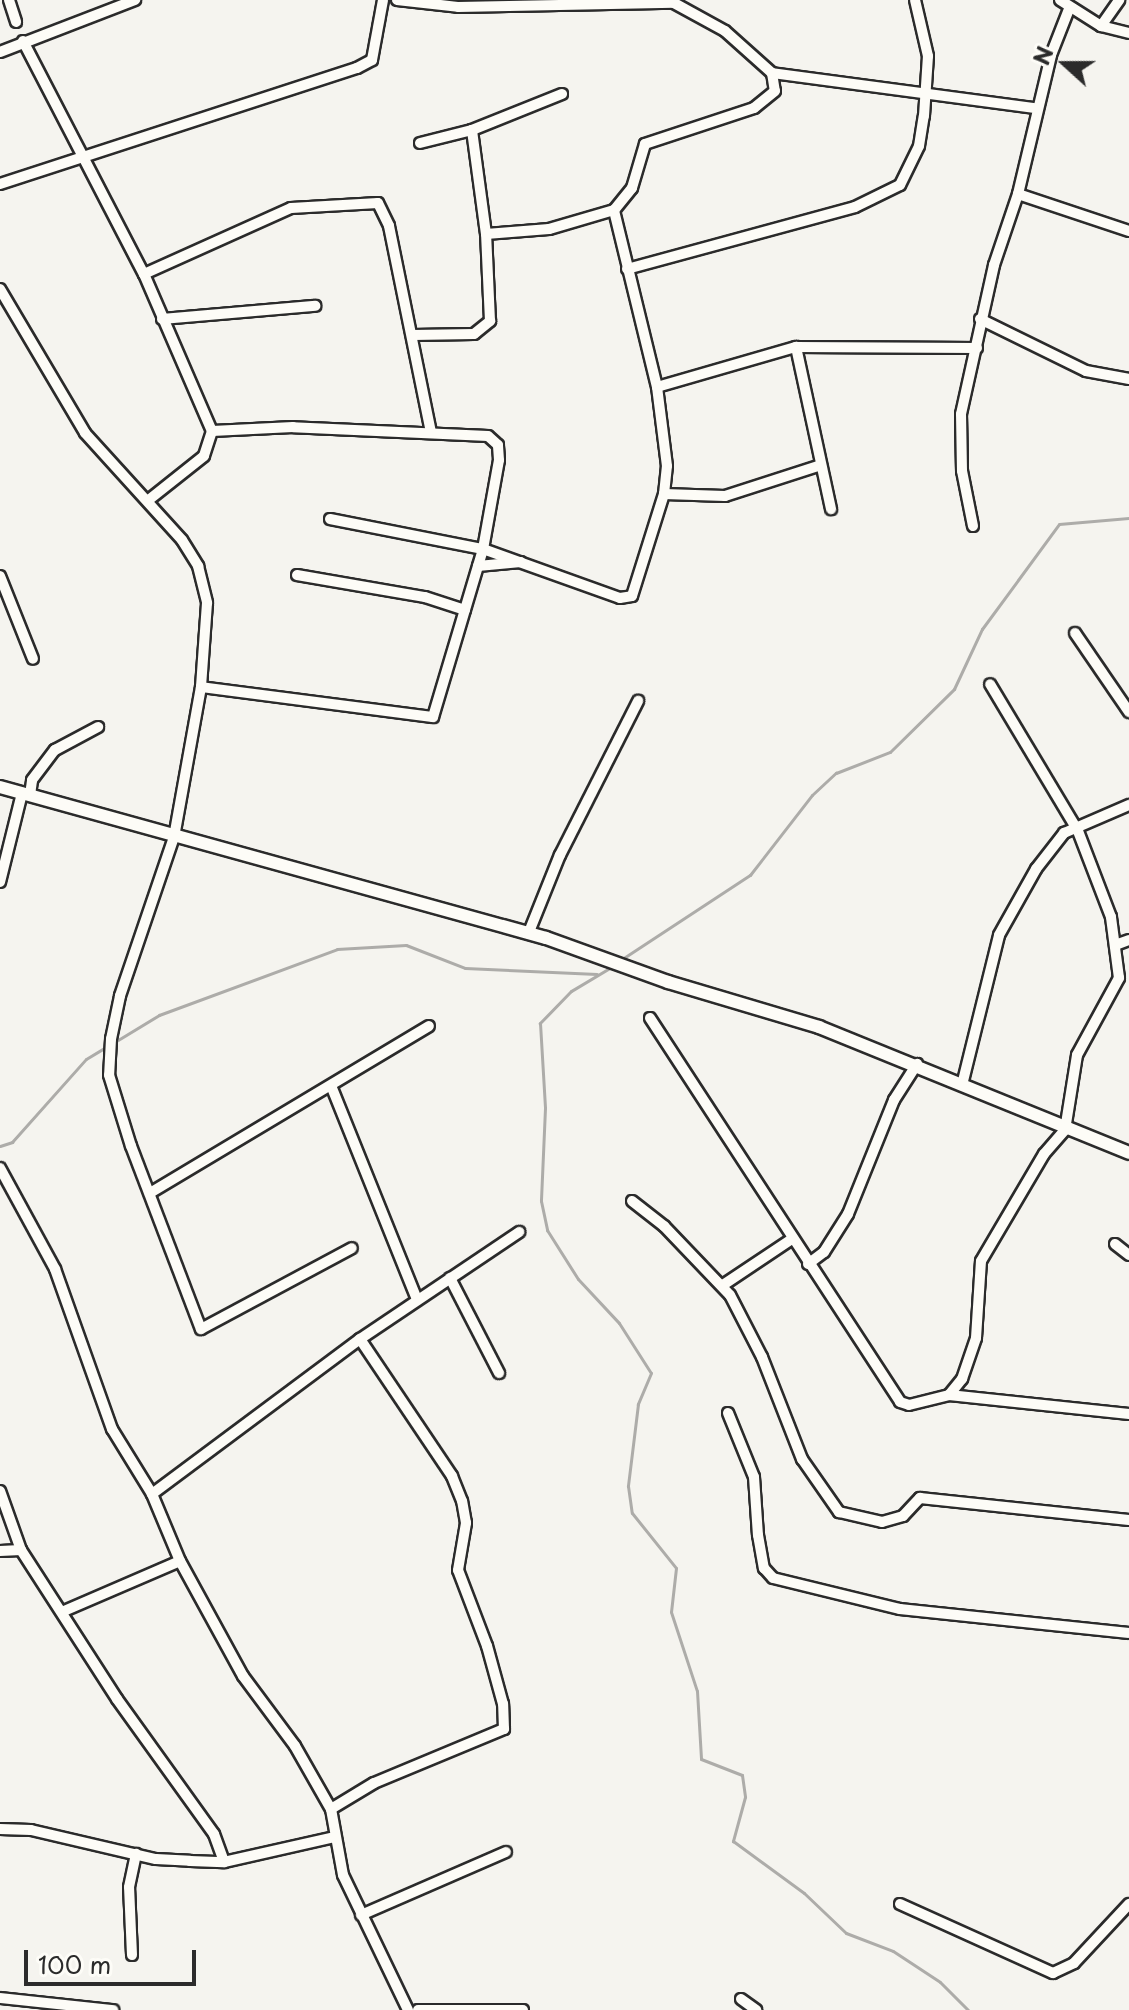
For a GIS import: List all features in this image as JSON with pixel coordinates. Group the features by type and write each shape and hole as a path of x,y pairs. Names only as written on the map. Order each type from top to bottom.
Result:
{"street":[{"path":"9,0 16,22"},
{"path":"0,52 135,0"},
{"path":"0,184 86,160 372,60 383,0"},
{"path":"397,0 458,7 676,2 725,31 772,73 1036,108"},
{"path":"627,269 712,249 887,194 900,185 919,146 926,91 928,56 915,0"},
{"path":"1060,0 1069,9 1101,26 1129,33"},
{"path":"1101,26 1119,0"},
{"path":"973,526 959,439 980,319 1018,194 1036,108 1069,9"},
{"path":"23,41 144,274 212,431 204,456 150,499"},
{"path":"486,234 549,229 614,210 632,188 645,144 754,108 775,91 772,73"},
{"path":"420,143 472,130 562,94"},
{"path":"413,335 474,334 487,326 486,234 472,130"},
{"path":"1018,194 1129,231"},
{"path":"144,274 291,208 374,200 384,209 413,335 431,433"},
{"path":"330,519 483,549 629,599 664,494 667,466 657,387 614,210"},
{"path":"0,289 85,433 150,499 182,540 201,576 207,640 174,837 120,996 111,1039 109,1075 201,1329 352,1248"},
{"path":"162,319 315,306"},
{"path":"980,319 1086,371 1129,379"},
{"path":"657,387 796,347 977,348"},
{"path":"796,347 831,509"},
{"path":"201,687 360,704 428,718 435,713 483,549 498,445 488,436 431,433 293,427 212,431"},
{"path":"664,494 725,496 821,465"},
{"path":"478,566 523,561"},
{"path":"297,575 425,597 465,610"},
{"path":"0,576 33,659"},
{"path":"1075,633 1129,712"},
{"path":"949,1395 962,1379 976,1338 981,1261 1044,1154 1065,1130 1077,1055 1119,978 1118,944 1078,831 990,684"},
{"path":"529,932 560,855 638,701"},
{"path":"0,882 32,780 55,750 98,727"},
{"path":"0,787 529,932 917,1064 1065,1130 1129,1153"},
{"path":"962,1085 999,935 1036,869 1064,833 1078,831 1129,805"},
{"path":"1118,944 1129,940"},
{"path":"650,1018 900,1402 909,1405 949,1395 1129,1414"},
{"path":"150,1193 332,1088 429,1026"},
{"path":"808,1264 824,1252 848,1214 894,1100 917,1064"},
{"path":"332,1088 417,1299"},
{"path":"0,1168 55,1269 112,1429 152,1494 180,1561 243,1676 295,1746 331,1809 343,1875 408,2010"},
{"path":"632,1201 723,1285 762,1357 802,1459 839,1512 882,1522 903,1516 920,1498 1129,1520"},
{"path":"152,1494 360,1339 519,1232"},
{"path":"723,1285 792,1239"},
{"path":"1115,1244 1129,1255"},
{"path":"450,1278 499,1373"},
{"path":"331,1809 374,1783 504,1729 503,1704 487,1646 458,1570 466,1523 462,1501 452,1476 360,1339"},
{"path":"728,1413 754,1477 764,1568 773,1578 912,1611 1129,1633"},
{"path":"0,1491 21,1550 64,1611 117,1699 214,1834 224,1862"},
{"path":"0,1551 21,1550"},
{"path":"64,1611 180,1561"},
{"path":"0,1829 31,1830 136,1854 224,1862 335,1837"},
{"path":"361,1915 506,1852"},
{"path":"132,1955 129,1887 136,1854"},
{"path":"900,1904 1053,1973 1074,1963 1129,1904"},
{"path":"0,1998 113,2010"},
{"path":"741,1999 756,2010"},
{"path":"418,2010 523,2010"}],"waterway":[{"path":"619,961 750,875 812,795 836,773 890,752 954,689 982,629 1059,524 1129,518"},
{"path":"113,1043 159,1015 337,949 406,945 465,968 597,974"},
{"path":"613,966 571,991 540,1023 545,1108 541,1201 547,1230 578,1279 619,1323 651,1373 638,1404 628,1486 632,1513 676,1568 671,1612 697,1691 701,1759 742,1775 745,1797 733,1841 804,1893 846,1933 893,1951 940,1982 968,2010"},
{"path":"0,1146 12,1142 86,1059 106,1047"}]}
